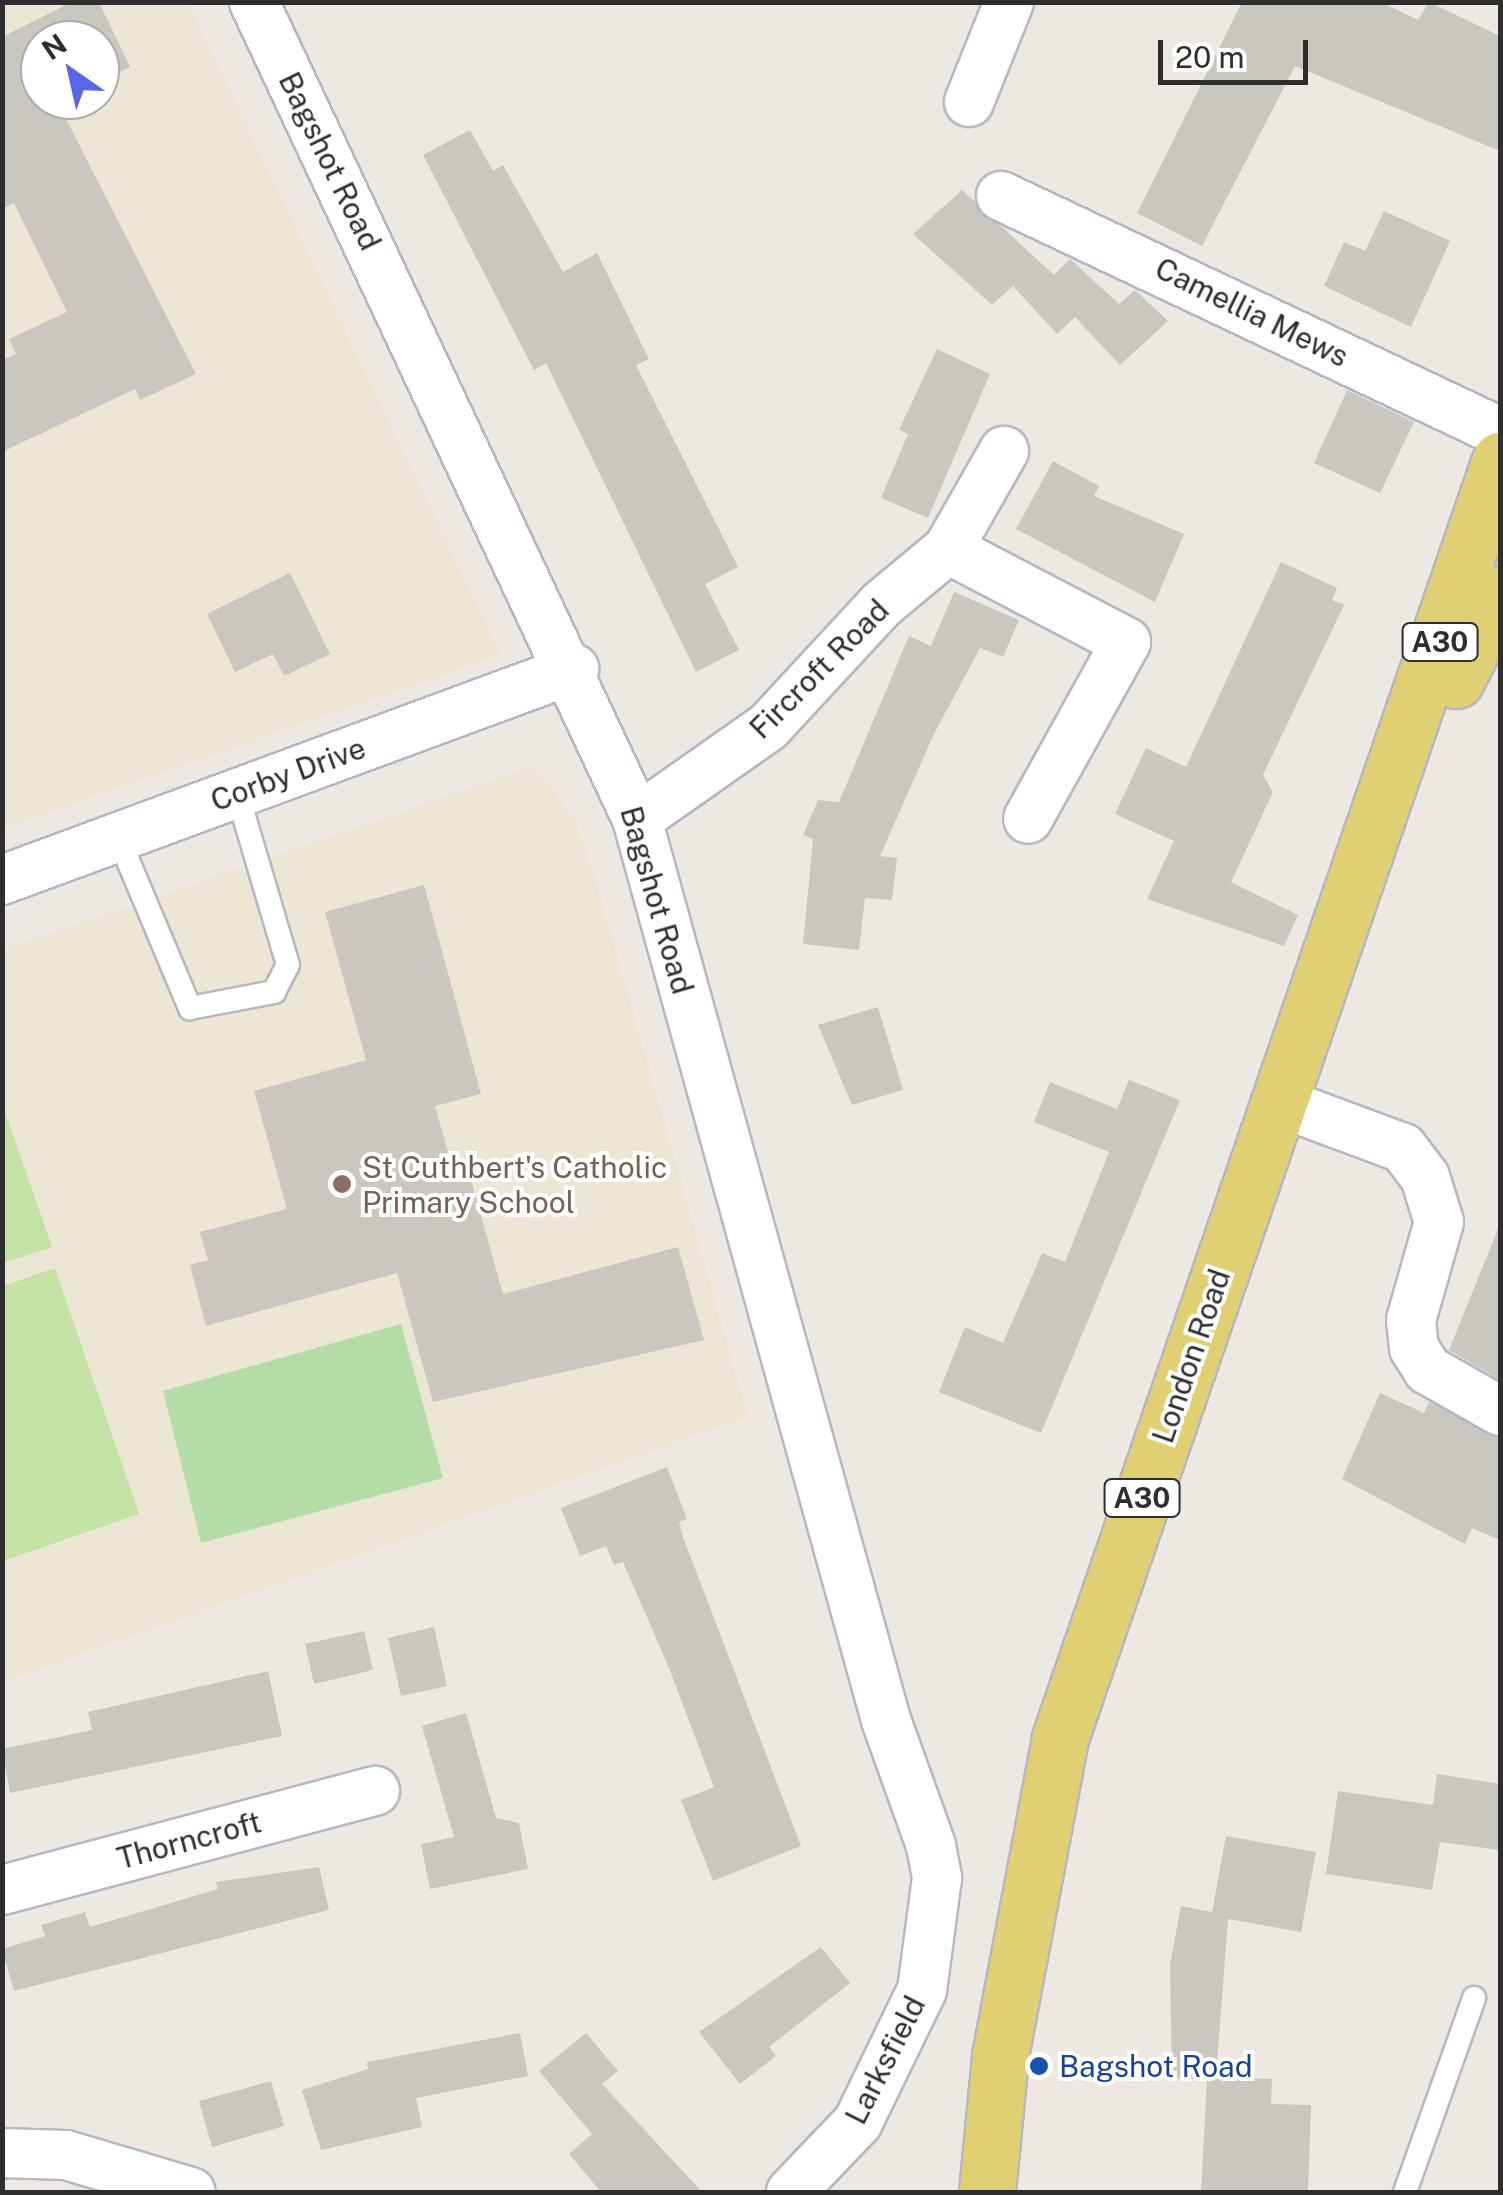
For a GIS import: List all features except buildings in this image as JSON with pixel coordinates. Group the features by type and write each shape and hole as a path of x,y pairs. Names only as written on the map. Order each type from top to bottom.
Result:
{"main road":[{"name":"London Road","path":"988,2192 1000,2056 1060,1738 1279,1102 1382,825 1500,460"},
{"name":"London Road","path":"1382,825 1500,594"}],"street":[{"name":"Bagshot Road","path":"254,2 574,670 637,820 886,1720 931,1846"},
{"path":"969,102 1009,2"},
{"name":"Camellia Mews","path":"1001,196 1500,432"},
{"name":"Fircroft Road","path":"637,820 768,727 882,604 948,549 1004,451"},
{"path":"948,549 1126,642 1028,819"},
{"name":"Corby Drive","path":"2,880 574,670"},
{"path":"1279,1102 1403,1148 1426,1177 1440,1222 1411,1320 1414,1348 1428,1370 1500,1411"},
{"name":"Thorncroft","path":"2,1890 375,1791"},
{"name":"Larksfield","path":"792,2192 858,2122 922,1990 937,1878 931,1846"},
{"path":"2,2152 66,2155 191,2192"}],"lane":[{"path":"118,837 190,1008 274,992 288,966 237,793"},
{"path":"1405,2192 1474,1998"}],"shaded area":[{"path":"2,3 188,3 501,655 3,828"},
{"name":"St Cuthbert's Catholic Primary School","path":"533,766 574,818 588,854 748,1417 3,1682 2,950"}],"green space":[{"path":"2,1103 52,1247 3,1263 2,1263"},
{"path":"55,1268 139,1514 3,1561 3,1286"},
{"path":"401,1324 443,1478 201,1543 163,1391"}],"place":[{"name":"St Cuthbert's Catholic Primary School","path":"342,1184"},
{"name":"Bagshot Road","path":"1039,2066"}]}
